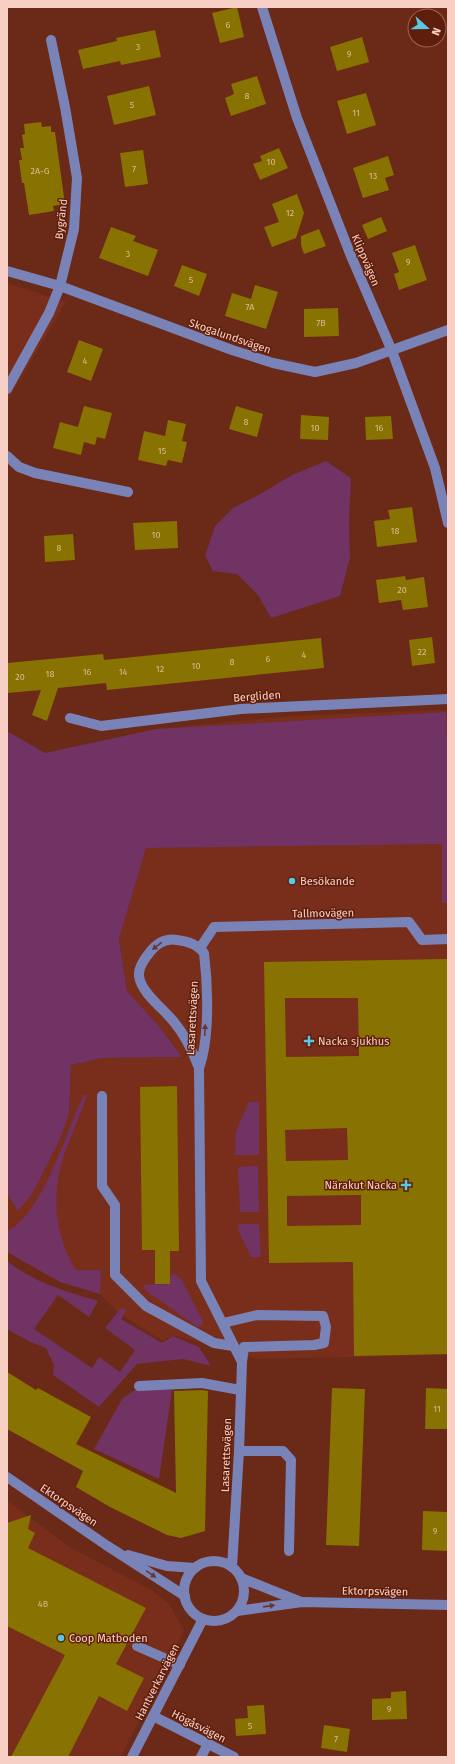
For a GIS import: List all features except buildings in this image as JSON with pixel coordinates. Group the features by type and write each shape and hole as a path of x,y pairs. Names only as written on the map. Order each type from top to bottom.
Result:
{"street":[{"name":"Klippvägen","path":"262,7 297,118 351,256 392,351 435,468 448,523"},
{"name":"Bygränd","path":"7,389 49,313 60,286 74,229 77,178 65,107 51,40"},
{"name":"Skogalundsvägen","path":"7,271 60,286 232,350 273,363 315,372 356,363 448,330"},
{"path":"7,456 19,467 35,473 128,492"},
{"name":"Bergliden","path":"70,718 101,726 241,709 448,699"},
{"name":"Tallmovägen","path":"200,948 214,927 409,922 422,940 448,939"},
{"name":"Lasarettsvägen","path":"199,1068 191,1048 175,1023 144,990 139,976 146,958 154,948 162,942 170,939 191,943 200,948 204,953 207,988 204,1054 199,1068 201,1281 242,1362 239,1451 232,1566"},
{"path":"102,1096 102,1186 115,1205 115,1275 146,1306 214,1343 233,1346"},
{"path":"223,1323 257,1315 323,1316 326,1328 324,1343 314,1345 244,1347 242,1362"},
{"path":"139,1386 202,1383 240,1390"},
{"path":"239,1451 283,1451 291,1460 289,1550"},
{"name":"Ektorpsvägen","path":"7,1477 106,1545 185,1596"},
{"name":"Ektorpsvägen","path":"119,1552 167,1566 195,1568"},
{"path":"214,1561 232,1566 241,1578 244,1589 243,1600 237,1611 227,1618 215,1621 203,1619 194,1613 188,1605 185,1596 185,1585 195,1568 204,1563 214,1561"},
{"name":"Ektorpsvägen","path":"241,1578 302,1602"},
{"name":"Ektorpsvägen","path":"237,1611 302,1602 448,1605"},
{"name":"Hantverkarvägen","path":"132,1757 203,1619"},
{"path":"137,1646 180,1665"},
{"name":"Högåsvägen","path":"153,1716 234,1757"},
{"path":"201,1757 208,1744"}],"shaded area":[{"path":"7,283 66,302 7,402"},
{"path":"326,461 351,478 349,522 350,558 340,596 271,618 258,595 237,574 213,571 205,556 215,526 233,508 292,475"},
{"name":"Nacka sjukhus","path":"448,710 448,1355 258,1359 173,1335 163,1341 117,1312 100,1294 60,1282 7,1252 7,1161 69,1114 71,1065 102,1058 182,1057 158,1025 127,991 119,939 146,848 156,729 290,716"},
{"path":"446,712 448,764 448,903 442,903 442,844 146,848 119,939 127,991 158,1025 182,1057 102,1058 71,1065 69,1114 60,1139 32,1194 18,1211 7,1193 7,731 45,753 156,729"},
{"path":"84,1095 87,1095 59,1172 56,1201 57,1216 63,1244 76,1270 101,1270 100,1294 60,1282 7,1252 7,1232 20,1221 32,1207 43,1189 53,1170"},
{"path":"249,1102 259,1102 259,1155 235,1155 236,1131"},
{"path":"258,1166 259,1212 240,1212 238,1167"},
{"path":"239,1224 259,1224 261,1257 251,1257 238,1230"},
{"path":"7,1261 39,1281 98,1301 89,1317 58,1295 34,1329 92,1368 99,1357 120,1372 135,1350 105,1328 121,1308 126,1310 121,1319 162,1343 173,1336 199,1347 211,1366 183,1359 137,1364 99,1407 53,1375 54,1365 46,1348 30,1342 7,1329"},
{"path":"175,1274 181,1279 203,1321 202,1325 198,1327 145,1290 144,1285 170,1284 170,1275"},
{"path":"135,1390 172,1390 159,1479 94,1449 122,1399"},
{"path":"7,1501 70,1547 153,1591 169,1604 184,1630 121,1757 7,1757"}],"place":[{"name":"Besökande","path":"292,881"},
{"name":"Nacka sjukhus","path":"309,1041"},
{"name":"Närakut Nacka","path":"406,1185"},
{"name":"Coop Matboden","path":"61,1638"}]}
